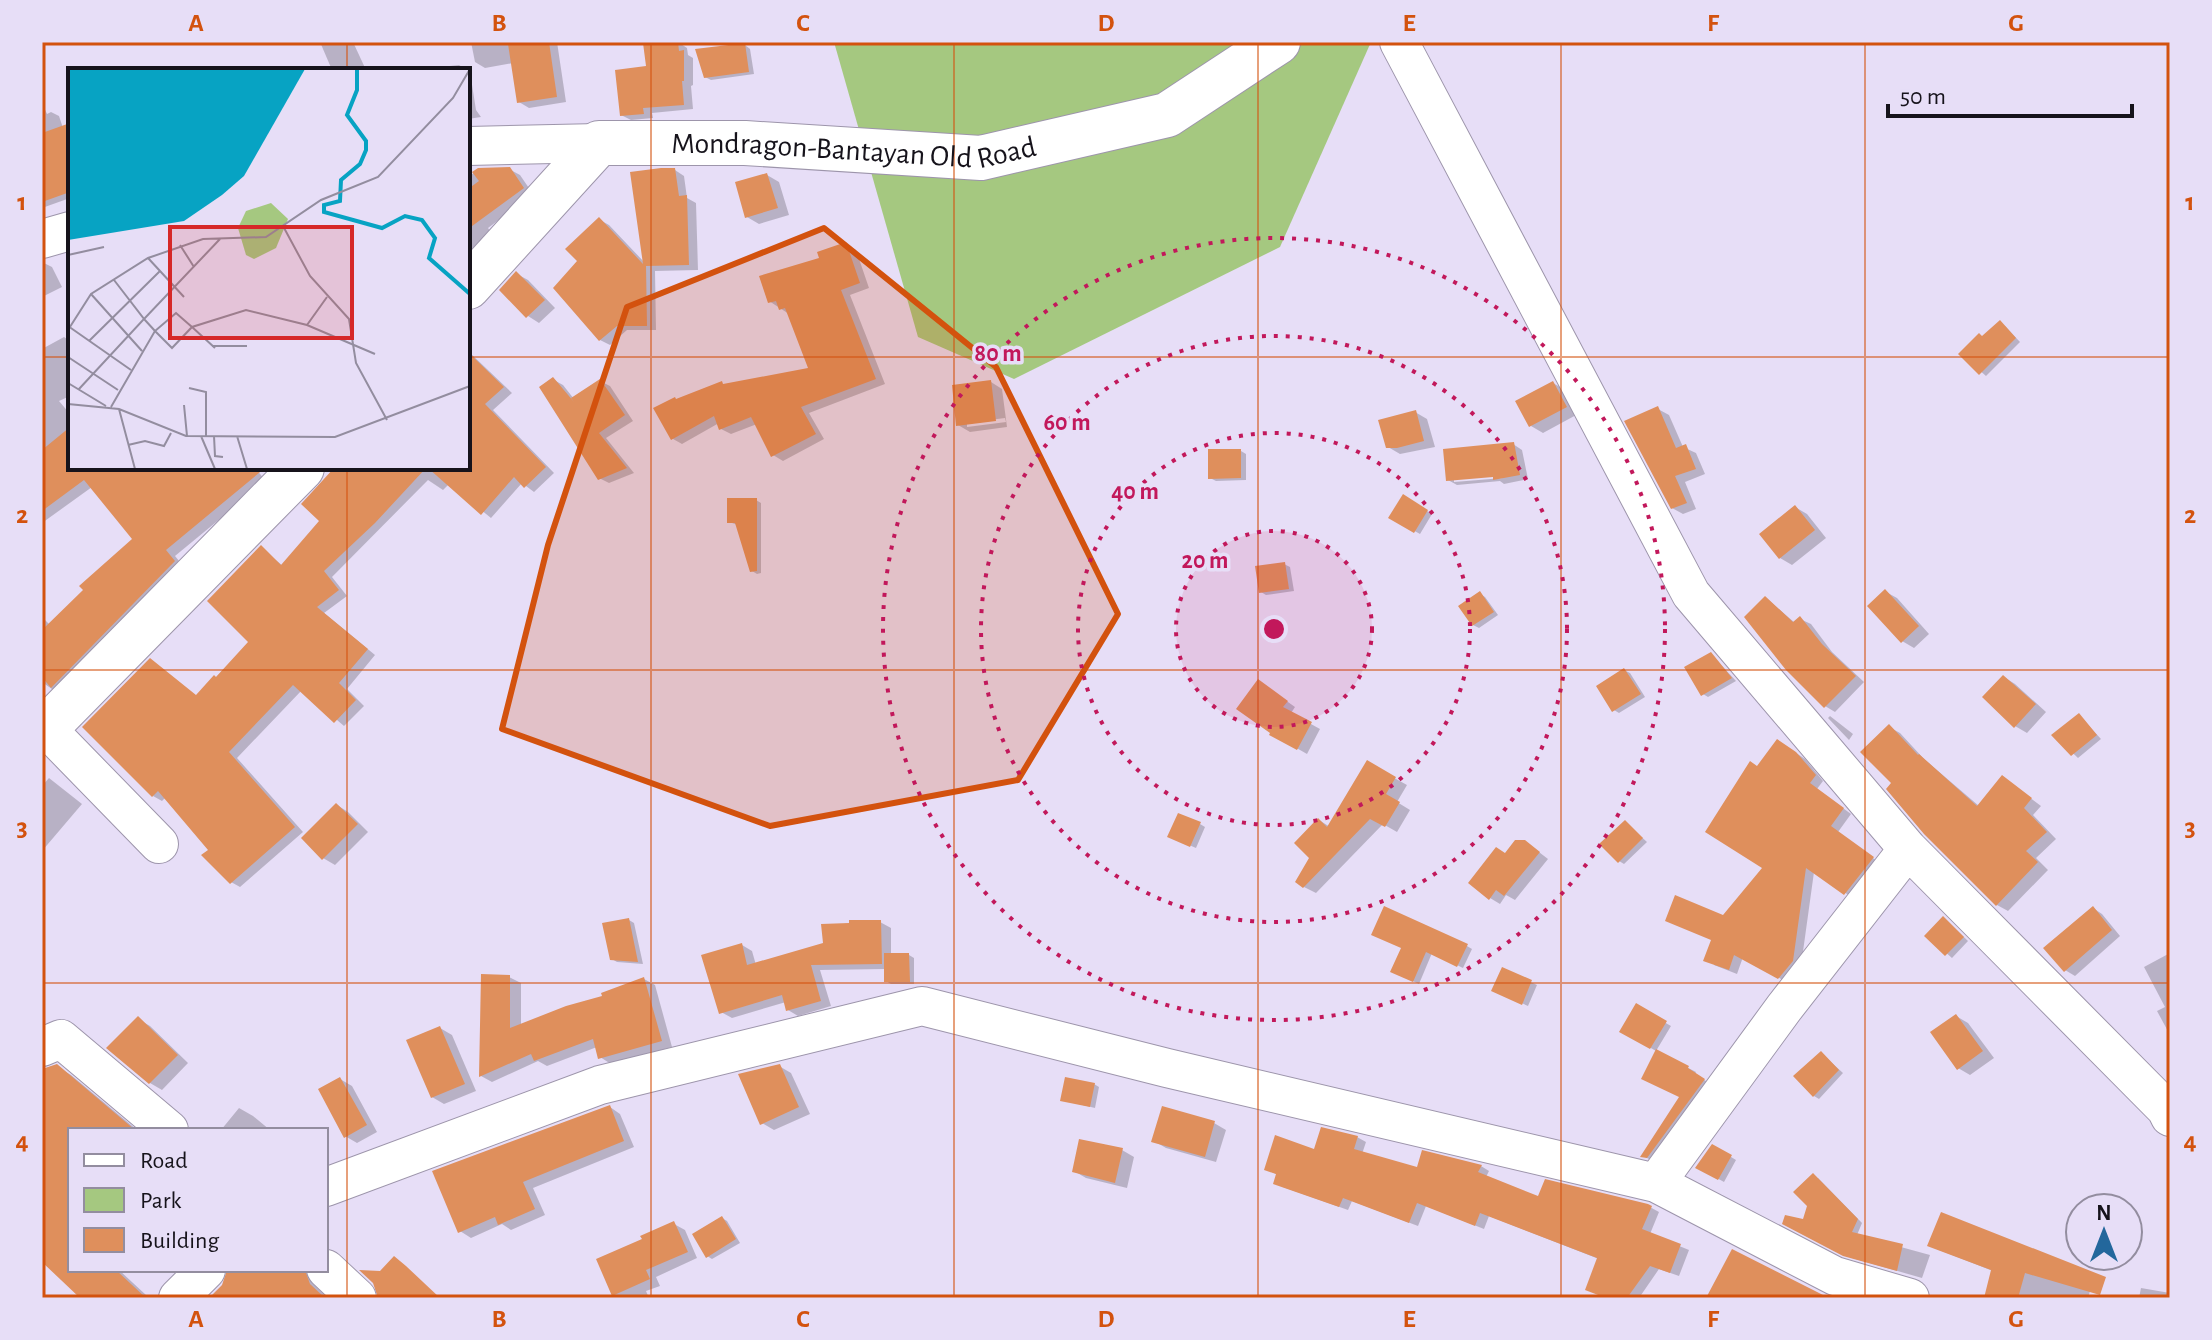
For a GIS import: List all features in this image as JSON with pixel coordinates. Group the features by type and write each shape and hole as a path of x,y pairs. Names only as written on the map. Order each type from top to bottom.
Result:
{"street":[{"name":"Mondragon-Bantayan Old Road","path":"599,143 745,143 981,158 1167,115 1278,42"},
{"path":"1399,42 1691,594 1908,849 2166,1109 2170,1117"},
{"path":"470,146 599,143"},
{"path":"470,285 599,143"},
{"path":"42,239 68,232"},
{"path":"159,844 43,728 288,473"},
{"path":"1656,1183 1784,1008 1908,849"},
{"path":"328,1186 600,1085 922,1006 1167,1068 1656,1183 1835,1276 1910,1298"},
{"path":"42,1047 61,1039 167,1128"},
{"path":"328,1271 357,1298"},
{"path":"178,1298 204,1272"}],"highlighted area":[{"path":"824,228 996,367 1118,614 1018,780 770,826 502,729 548,545 627,307"}],"green space":[{"path":"834,42 1371,42 1280,247 1014,379 918,337"}],"building":[{"path":"549,42 557,97 517,103 508,44"},
{"path":"678,42 679,51 684,50 684,105 643,108 644,114 620,116 615,70 646,66 643,43"},
{"path":"745,43 749,72 704,78 695,49"},
{"path":"68,124 68,193 42,202 42,133"},
{"path":"510,167 524,188 470,228 470,188 479,181 472,172 478,168"},
{"path":"675,168 679,196 687,195 689,265 646,266 647,326 617,326 599,341 553,288 577,261 565,249 599,217 643,264 630,172"},
{"path":"767,173 778,208 745,218 735,182"},
{"path":"846,242 860,283 841,290 876,379 801,407 816,434 771,457 751,417 719,430 714,416 671,440 653,408 722,381 723,384 808,368 785,308 779,310 776,301 768,303 759,276 819,258 817,252"},
{"path":"516,271 545,300 526,318 499,290"},
{"path":"2000,320 2016,338 1979,375 1958,354 1979,333 1982,336"},
{"path":"470,354 504,387 485,404 546,467 524,488 514,477 481,515 430,470 470,470"},
{"path":"553,377 574,402 571,398 600,379 625,415 599,433 627,468 598,480 539,387"},
{"path":"991,380 996,421 956,426 952,385"},
{"path":"1553,381 1567,407 1529,427 1515,401"},
{"path":"1658,406 1676,448 1686,444 1696,469 1675,476 1687,503 1671,509 1624,421"},
{"path":"1416,410 1424,441 1386,448 1378,420"},
{"path":"68,429 68,470 263,470 166,550 175,561 51,688 42,677 42,630 83,590 79,586 132,539 84,480 42,511 42,450"},
{"path":"1514,442 1520,475 1493,480 1493,477 1446,481 1443,449"},
{"path":"1208,449 1241,449 1241,478 1208,479"},
{"path":"332,470 424,470 375,523 324,571 339,590 317,607 368,649 339,683 356,700 334,723 293,685 229,752 295,827 230,884 201,855 208,850 158,791 152,797 82,727 150,658 196,695 214,675 216,677 248,642 207,601 261,545 281,565 319,521 301,504"},
{"path":"1403,494 1428,510 1414,533 1388,518"},
{"path":"727,498 757,498 757,571 750,572 735,523 727,523"},
{"path":"1795,505 1815,530 1779,559 1759,534"},
{"path":"1285,562 1289,589 1259,593 1255,566"},
{"path":"1885,589 1919,626 1901,643 1867,606"},
{"path":"1480,591 1494,612 1472,626 1458,606"},
{"path":"1765,596 1793,622 1800,616 1822,644 1856,676 1824,708 1786,670 1744,617"},
{"path":"1711,652 1732,678 1701,696 1684,667"},
{"path":"1624,668 1641,694 1612,712 1596,686"},
{"path":"2003,675 2036,704 2014,728 1982,697"},
{"path":"1258,679 1288,701 1283,707 1312,722 1297,750 1269,735 1236,709"},
{"path":"2079,713 2097,735 2071,756 2051,735"},
{"path":"1889,724 1918,755 1977,806 2002,775 2032,798 2024,808 2047,832 2026,851 2038,862 1996,906 1924,834 1886,789 1891,783 1860,752"},
{"path":"1777,739 1796,752 1816,775 1810,783 1844,808 1831,826 1874,857 1844,895 1806,868 1793,961 1778,979 1734,955 1729,970 1703,961 1711,940 1665,921 1675,895 1723,915 1762,868 1705,832 1750,761 1757,766"},
{"path":"1367,760 1396,777 1386,794 1400,802 1385,827 1370,819 1303,888 1295,882 1309,858 1294,843 1318,818 1327,827"},
{"path":"336,803 358,824 322,860 301,838"},
{"path":"1178,813 1201,822 1190,847 1167,837"},
{"path":"1625,820 1643,838 1618,863 1599,844"},
{"path":"1515,840 1525,840 1540,852 1504,896 1496,890 1489,900 1468,883 1496,847 1505,853"},
{"path":"1384,906 1468,944 1457,967 1426,952 1413,982 1390,972 1401,948 1371,935"},
{"path":"2093,906 2112,930 2064,972 2043,948"},
{"path":"1943,916 1964,937 1945,956 1924,936"},
{"path":"629,918 638,962 610,960 602,923"},
{"path":"849,920 881,920 882,964 811,965 821,1001 786,1011 782,995 719,1014 701,955 742,943 747,965 823,943 821,924 849,923"},
{"path":"884,953 909,953 910,982 884,982"},
{"path":"1502,967 1532,980 1522,1005 1491,991"},
{"path":"481,974 510,975 510,1028 602,996 601,993 644,977 662,1041 598,1059 593,1039 534,1061 531,1054 479,1077"},
{"path":"1636,1003 1667,1021 1650,1049 1619,1032"},
{"path":"1956,1014 1983,1051 1957,1070 1930,1032"},
{"path":"138,1016 178,1055 149,1084 106,1048"},
{"path":"440,1026 465,1084 431,1098 406,1040"},
{"path":"1656,1049 1689,1066 1705,1079 1647,1158 1640,1157 1679,1097 1641,1079"},
{"path":"1821,1051 1839,1070 1813,1097 1793,1076"},
{"path":"57,1064 133,1128 68,1128 68,1272 118,1272 146,1298 80,1298 42,1262 42,1069"},
{"path":"780,1064 799,1107 760,1125 738,1074"},
{"path":"340,1077 367,1125 344,1138 318,1089"},
{"path":"1065,1077 1095,1083 1090,1107 1060,1101"},
{"path":"610,1105 624,1141 523,1182 535,1209 498,1225 495,1217 458,1233 432,1171"},
{"path":"1162,1106 1215,1121 1205,1157 1151,1142"},
{"path":"1321,1127 1358,1136 1354,1149 1417,1167 1422,1150 1482,1165 1478,1172 1538,1196 1545,1179 1648,1204 1652,1206 1642,1229 1681,1244 1670,1273 1650,1266 1627,1298 1606,1298 1585,1290 1597,1258 1480,1213 1475,1226 1417,1203 1409,1223 1343,1198 1339,1207 1273,1184 1276,1174 1264,1170 1275,1135 1314,1149"},
{"path":"1079,1139 1123,1148 1115,1183 1072,1172"},
{"path":"1712,1144 1732,1155 1718,1180 1695,1168"},
{"path":"1813,1173 1858,1219 1852,1232 1903,1244 1897,1271 1843,1256 1782,1224 1785,1215 1803,1219 1807,1206 1793,1192"},
{"path":"1941,1212 2064,1260 2064,1272 2093,1272 2106,1277 2100,1295 2025,1273 2018,1298 1984,1298 1991,1270 1927,1246"},
{"path":"722,1216 736,1239 706,1258 692,1234"},
{"path":"674,1221 688,1252 646,1270 650,1279 612,1296 596,1259"},
{"path":"1732,1249 1825,1296 1824,1298 1706,1298"},
{"path":"394,1256 440,1298 378,1298 373,1283 359,1270 380,1271"},
{"path":"226,1272 306,1272 310,1284 325,1298 209,1298 222,1285"}]}
